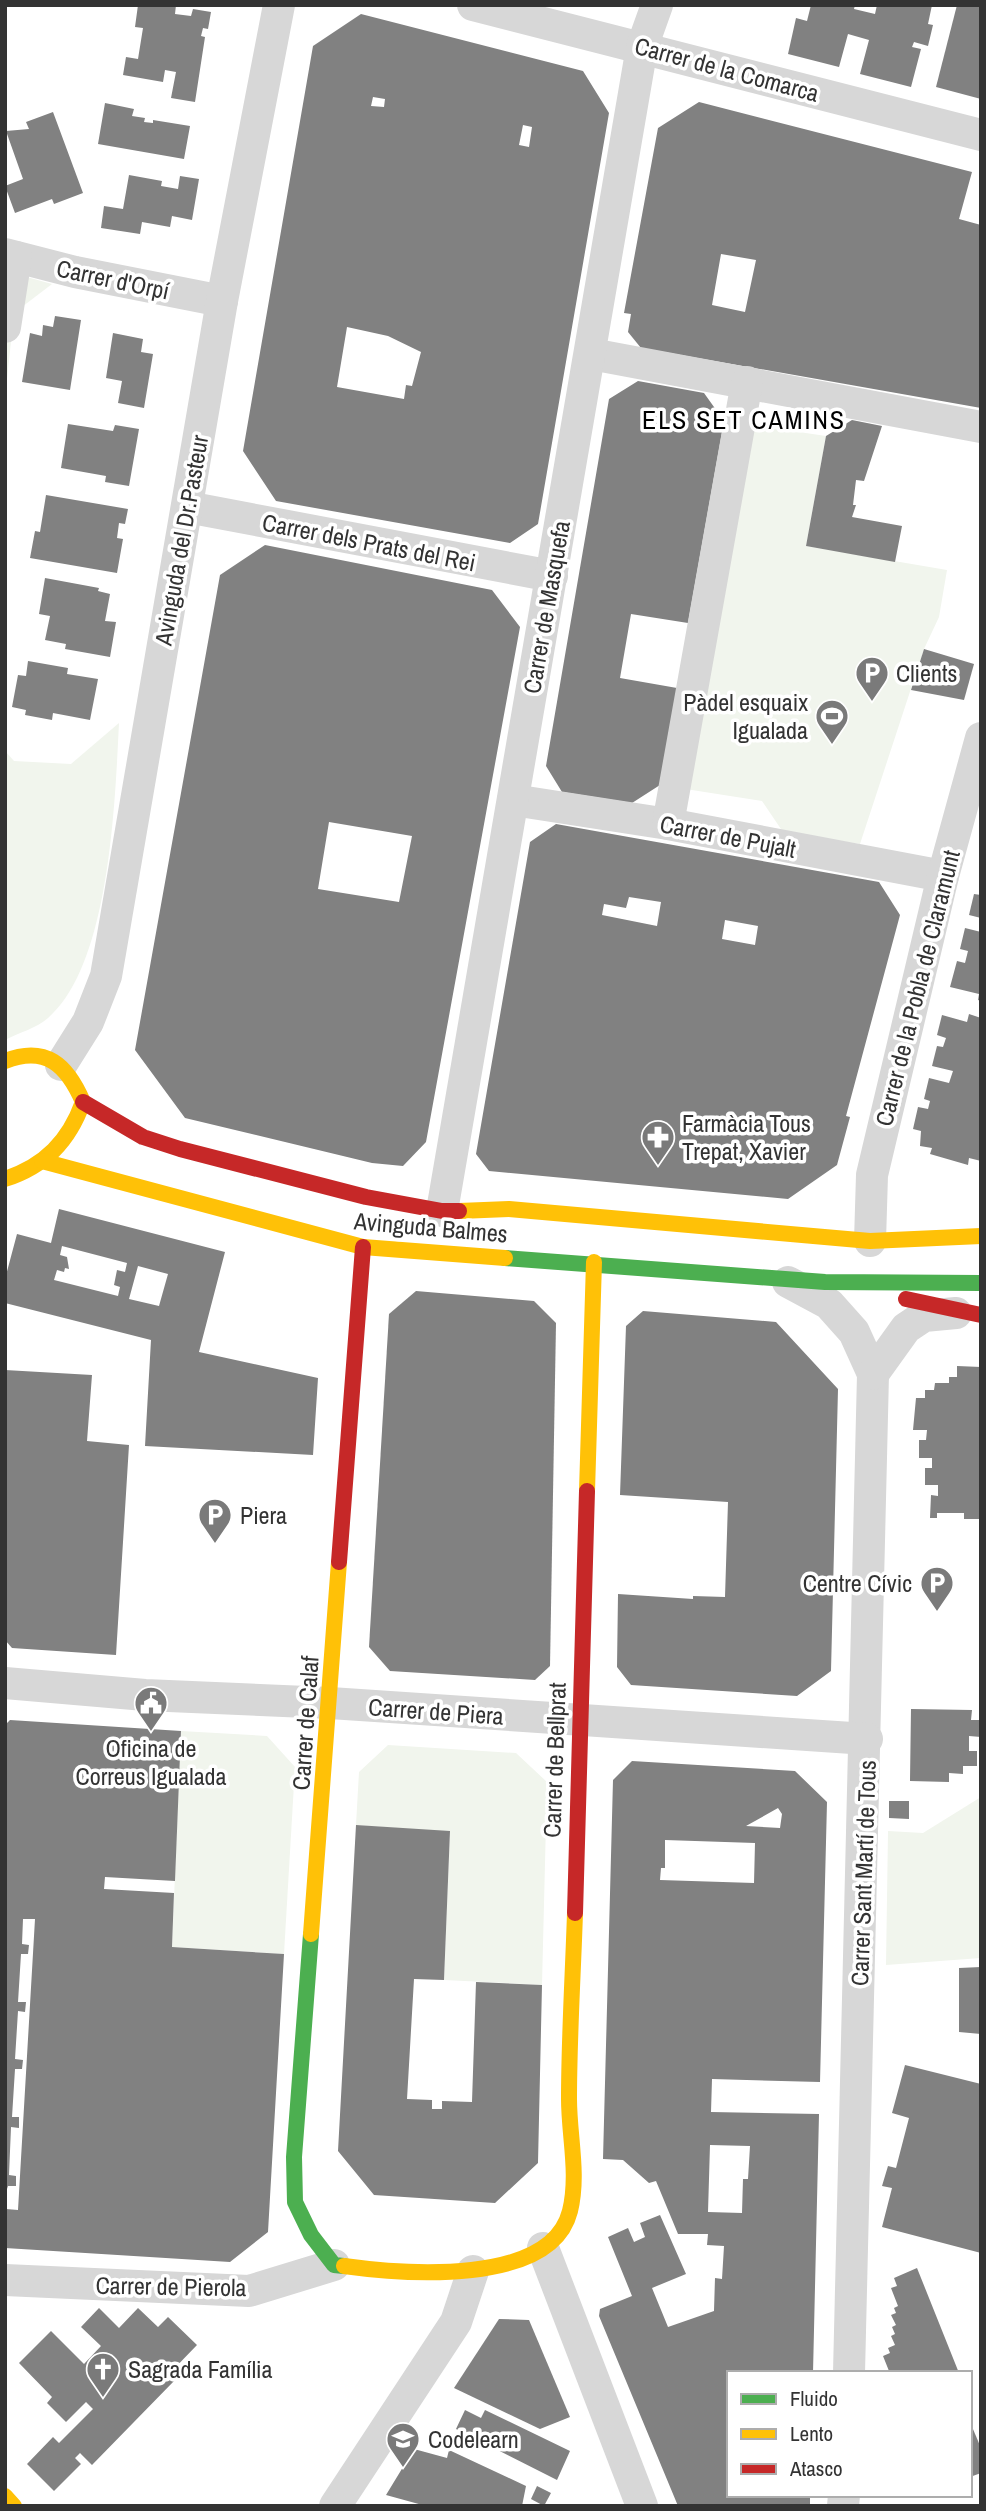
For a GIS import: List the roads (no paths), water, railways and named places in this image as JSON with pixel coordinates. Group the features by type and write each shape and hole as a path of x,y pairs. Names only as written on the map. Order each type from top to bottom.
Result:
{"street":[{"name":"Avinguda del Dr.Pasteur","path":"61,1065 88,1023 106,976 222,302 279,5"},
{"name":"Carrer de la Comarca","path":"473,5 981,135"},
{"name":"Carrer de Masquefa","path":"442,1211 642,47 657,5"},
{"name":"Carrer d'Orpí","path":"10,256 222,302"},
{"path":"5,327 10,256"},
{"path":"591,355 981,427"},
{"path":"668,824 747,382"},
{"name":"Carrer dels Prats del Rei","path":"187,507 552,576"},
{"name":"Carrer de la Pobla de Claramunt","path":"870,1241 872,1175 943,876 981,738"},
{"name":"Carrer de Pujalt","path":"513,800 668,824 943,876"},
{"path":"5,1061 33,1054 51,1057 72,1077 83,1102 71,1135 43,1161 5,1179"},
{"name":"Avinguda Balmes","path":"83,1102 143,1137 366,1197 442,1211 509,1209 715,1224 810,1237 870,1241 981,1236"},
{"name":"Avinguda Balmes","path":"43,1161 363,1247 594,1262 825,1282 981,1283"},
{"path":"298,1179 318,1205"},
{"path":"334,1222 363,1247"},
{"name":"Avinguda Balmes","path":"810,1237 906,1258"},
{"name":"Carrer de Calaf","path":"334,2265 311,2235 295,2202 294,2157 330,1703 344,1466 363,1247"},
{"name":"Carrer de Bellprat","path":"543,2248 566,2224 572,2195 569,2100 578,1720 594,1262"},
{"path":"945,1266 981,1272"},
{"path":"778,1277 829,1304 854,1332 873,1374"},
{"name":"Avinguda Balmes","path":"825,1282 973,1313"},
{"path":"873,1374 906,1328 924,1316 973,1313"},
{"name":"Carrer Sant Martí de Tous","path":"849,2371 867,1739 873,1374"},
{"name":"Carrer de Piera","path":"5,1683 145,1695 330,1703 867,1739"},
{"path":"334,2265 434,2276 490,2269 543,2248 642,2506"},
{"name":"Carrer de Pierola","path":"5,2280 249,2291 334,2265"},
{"path":"335,2506 456,2322 473,2271"},
{"path":"5,2496 14,2506"}],"place":[{"name":"Clients","path":"872,703"},
{"name":"Pàdel esquaix Igualada","path":"832,746"},
{"name":"Farmàcia Tous Trepat, Xavier","path":"658,1167"},
{"name":"Piera","path":"215,1545"},
{"name":"Centre Cívic","path":"937,1613"},
{"name":"Oficina de Correus Igualada","path":"151,1733"},
{"name":"Sagrada Família","path":"103,2399"},
{"name":"Codelearn","path":"403,2469"}],"district":[{"name":"ELS SET CAMINS","path":"744,419"}]}
